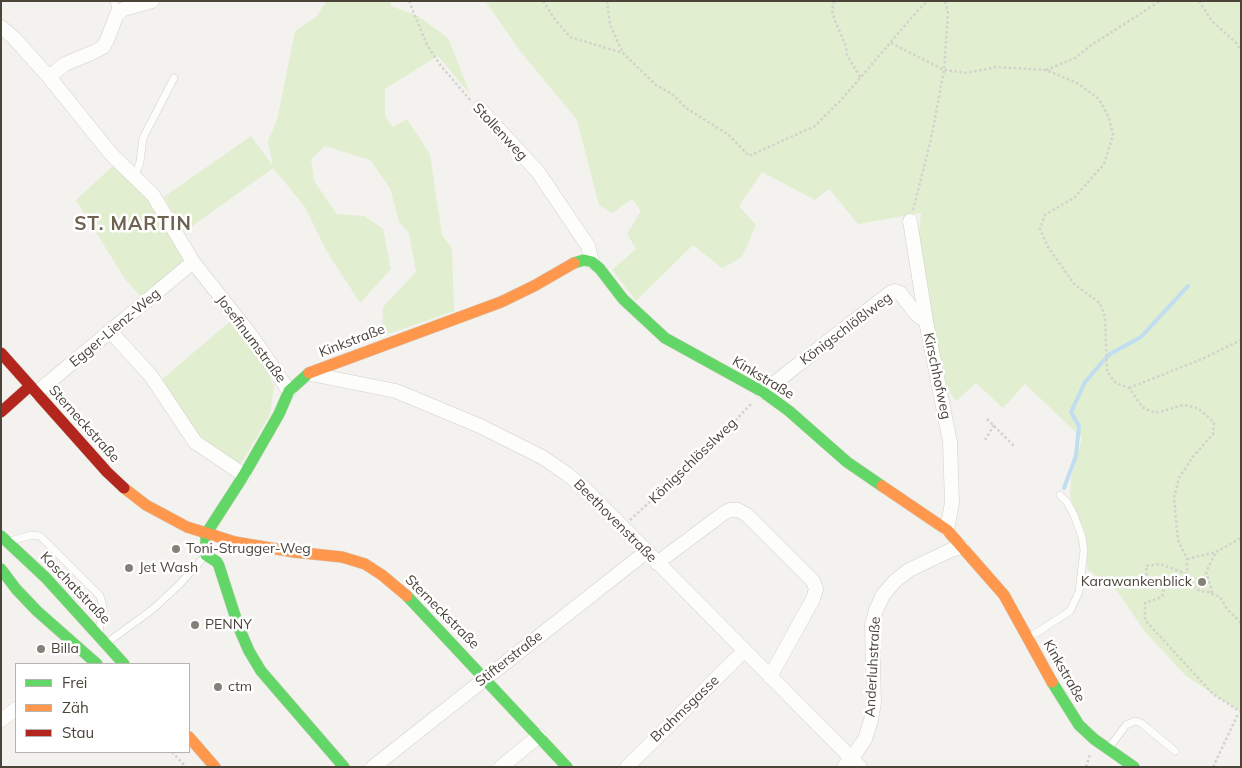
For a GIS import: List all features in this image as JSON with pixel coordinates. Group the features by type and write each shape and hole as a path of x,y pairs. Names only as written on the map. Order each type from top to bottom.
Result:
{"street":[{"path":"49,77 65,64 103,47 107,40 115,8 124,9 152,1"},
{"name":"Josefinumstraße","path":"1,27 14,38 49,77 101,142 153,195 193,262 250,334 289,391 279,414 244,475 206,534"},
{"name":"Stollenweg","path":"479,108 538,172 588,246 592,262"},
{"name":"Kirschhofweg","path":"910,221 926,321 950,442 952,503 947,530"},
{"name":"Kinkstraße","path":"289,391 308,374 501,302 576,262 584,260 592,262 600,269 622,299 665,338 762,392 789,411 847,462 947,530 1004,594 1070,712 1086,733 1134,767"},
{"name":"Egger-Lienz-Weg","path":"1,412 110,331 193,262"},
{"name":"Königschlößlweg","path":"762,392 890,293 895,291 900,293 917,315 926,321"},
{"path":"110,331 151,376 195,442 244,475"},
{"name":"Sterneckstraße","path":"1,352 88,453 124,488 146,505 169,518 206,534 235,542 342,557 365,564 382,575 415,603 567,767"},
{"name":"Beethovenstraße","path":"308,374 396,391 480,426 542,457 567,474 583,487 770,676 852,764"},
{"path":"657,563 730,510 738,510 747,514 813,581 816,589 813,599 770,676"},
{"path":"206,534 206,555 217,562 219,566 238,628 249,651 261,671 344,767"},
{"name":"Koschatstraße","path":"4,539 46,578 123,663"},
{"name":"Anderluhstraße","path":"852,764 865,739 871,720 874,702 872,625 883,595 895,581 909,570 951,550 962,547"},
{"name":"Stifterstraße","path":"373,767 646,552"},
{"path":"1,569 16,589 37,611 92,660"},
{"path":"16,589 33,577 46,578"},
{"path":"92,660 95,647 102,639"},
{"name":"Brahmsgasse","path":"627,767 744,651"},
{"path":"79,663 92,660"},
{"path":"1,720 15,710"},
{"path":"501,767 539,736"},
{"path":"190,738 215,767"}],"lane":[{"path":"135,176 140,162 143,138 174,78"},
{"path":"1028,639 1070,611 1079,592 1084,550 1082,537 1074,515 1067,502 1060,495"},
{"path":"4,539 32,535 40,536 100,596 103,606 102,639"},
{"path":"102,639 154,609 206,555"},
{"path":"1109,748 1126,725 1135,721 1141,723 1175,751"}],"path":[{"name":"Stollenweg","path":"409,1 427,46 454,82 479,108"},
{"path":"544,1 554,18 570,37 623,53"},
{"path":"607,1 610,25 623,53 656,85 672,94 686,108 729,135 749,156 815,126 928,1"},
{"path":"834,1 832,10 835,21 848,55 860,77"},
{"path":"910,221 931,139 944,70 948,13 945,1"},
{"path":"1046,70 1075,58 1090,46 1160,1"},
{"path":"1199,1 1212,20 1241,50"},
{"path":"891,43 944,70 967,73 996,68 1046,70 1077,83 1099,99 1109,118 1113,135 1104,164 1076,197 1045,215 1040,229 1048,247 1075,285 1100,303 1104,317 1107,372 1116,384 1129,388 1142,407 1155,413 1184,405 1198,408 1214,422 1213,434 1192,458 1180,478 1174,498 1178,540 1187,559 1187,574 1193,586 1200,592 1211,593 1220,597 1227,609 1241,623"},
{"path":"1129,388 1202,359 1241,340"},
{"name":"Königschlösslweg","path":"622,528 715,442 762,392"},
{"path":"986,419 1015,447"},
{"path":"986,440 994,425"},
{"path":"1187,559 1216,552 1241,538"},
{"path":"1211,593 1206,572 1216,552"},
{"path":"1187,574 1160,564 1146,566 1147,578 1165,583 1162,597 1145,603 1145,620 1213,694 1241,712"},
{"path":"1212,767 1239,716"},
{"path":"173,753 186,767"}],"green space":[{"path":"326,1 391,1 391,6 418,16 448,38 470,94 438,56 385,89 385,116 393,127 407,119 430,154 442,235 452,248 454,311 382,336 383,307 416,272 409,233 399,222 390,188 370,160 325,146 311,159 314,181 337,214 364,216 383,229 391,269 360,303 326,250 305,207 273,168 184,232 164,197 251,136 273,166 268,141 277,120 295,31 317,16"},
{"path":"485,1 1241,1 1241,712 1186,676 1146,633 1117,591 1087,569 1086,535 1070,497 1071,478 1082,438 1025,384 1003,408 976,383 956,401 945,385 930,320 918,243 921,213 858,224 829,189 815,200 762,172 739,206 756,225 742,257 722,268 693,245 636,301 612,270 636,249 627,234 641,211 632,199 612,213 599,205 577,120 521,52"},
{"path":"115,164 145,194 183,257 182,265 142,298 125,279 76,200"},
{"path":"232,320 265,368 274,386 270,415 240,465 200,439 160,381"}],"waterway":[{"path":"1106,358 1141,337 1188,286"},
{"path":"1064,488 1076,456 1079,426 1071,412 1085,382 1105,359"}],"traffic: fast":[{"path":"574,263 584,260 592,262 600,269 623,299 665,338 763,392 789,411 847,462 882,486"},
{"path":"309,373 289,391 279,414 244,475 206,534 206,555 217,562 219,566 239,628 249,651 261,671 344,767"},
{"path":"1,536 46,578 123,663"},
{"path":"1,569 16,589 37,611 96,663"},
{"path":"407,596 567,767"},
{"path":"1052,682 1079,725 1094,739 1134,767"}],"traffic: slow":[{"path":"309,373 501,302 574,263"},
{"path":"882,486 947,530 1004,595 1052,682"},
{"path":"124,488 146,505 187,527 235,542 294,552 342,557 365,564 382,575 407,596"},
{"path":"190,738 215,767"}],"traffic: jam":[{"path":"1,353 107,472 124,488"},
{"path":"1,412 30,386"}],"place":[{"name":"Toni-Strugger-Weg","path":"176,549"},
{"name":"Jet Wash","path":"129,568"},
{"name":"Karawankenblick","path":"1202,582"},
{"name":"PENNY","path":"195,625"},
{"name":"Billa","path":"41,649"},
{"name":"ctm","path":"218,687"}],"district":[{"name":"ST. MARTIN","path":"133,224"}]}
